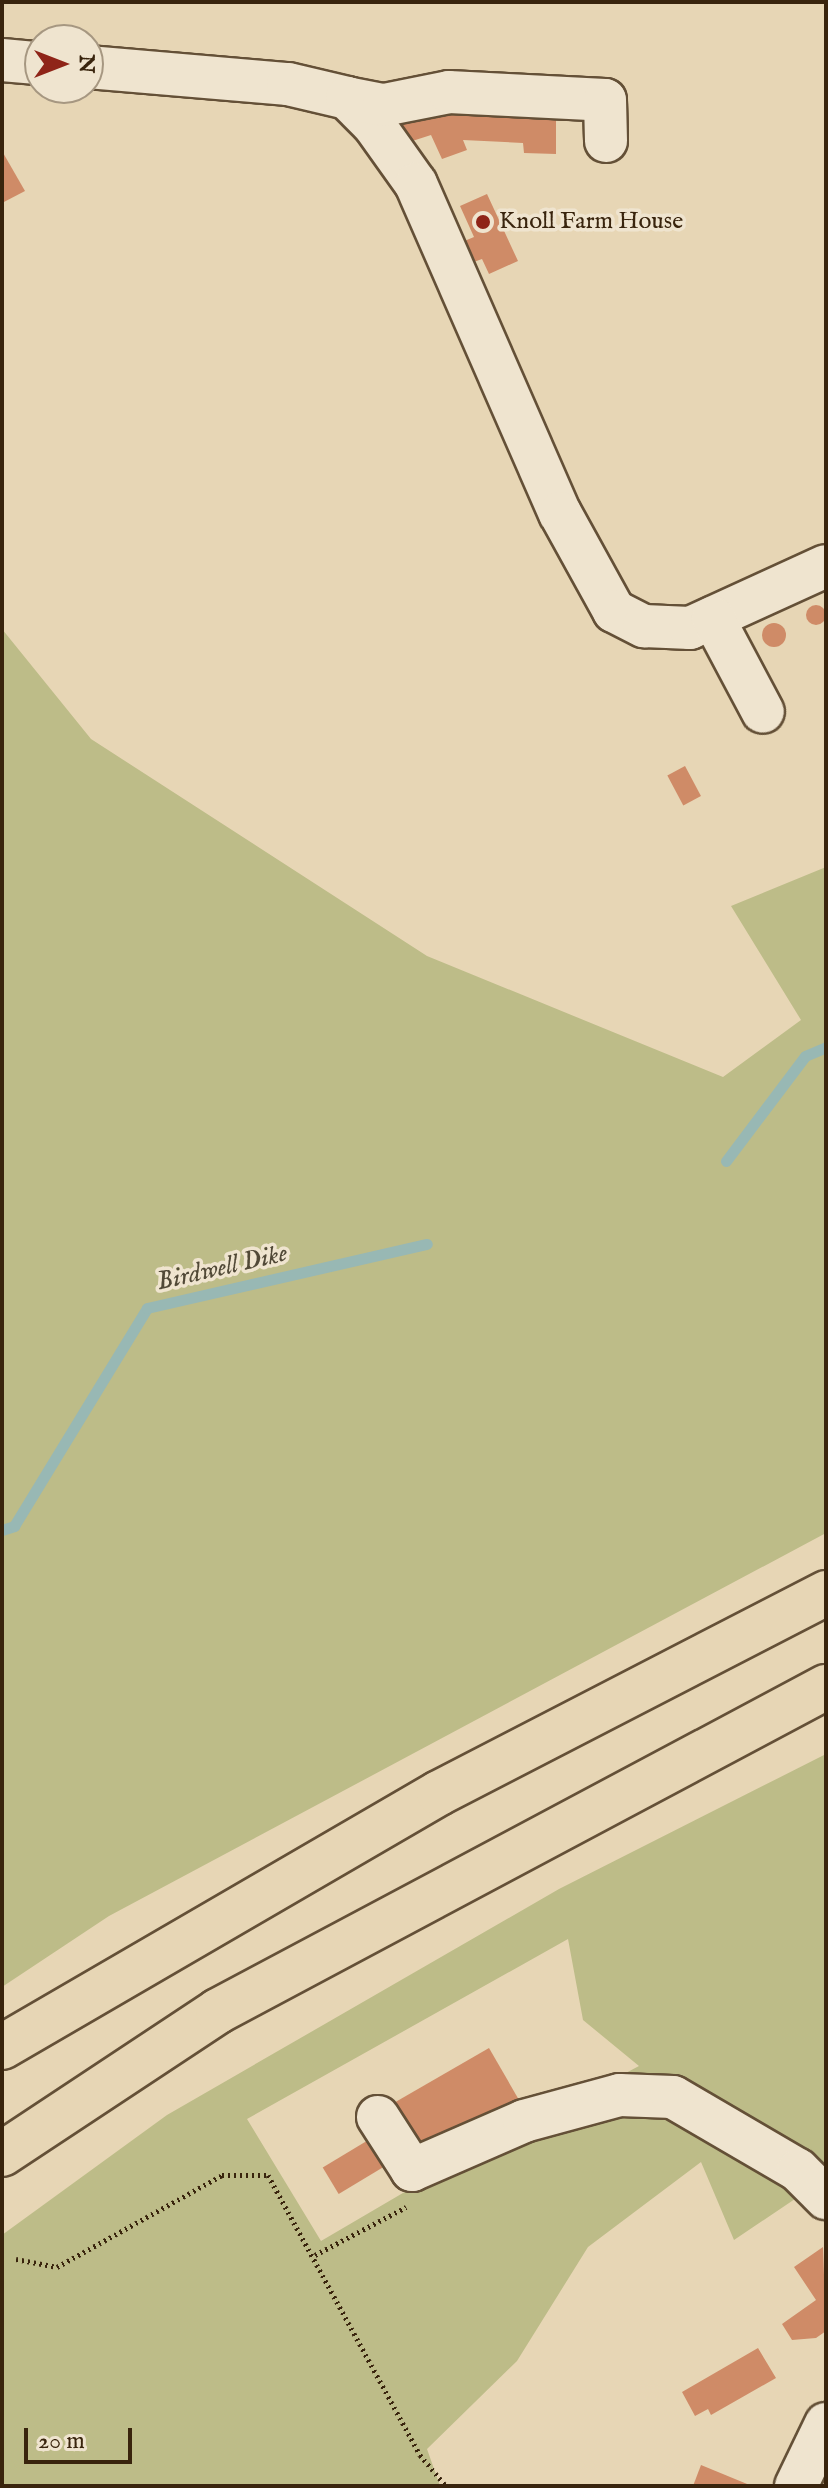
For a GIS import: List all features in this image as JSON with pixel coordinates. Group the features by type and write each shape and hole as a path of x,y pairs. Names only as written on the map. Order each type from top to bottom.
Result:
{"highway":[{"path":"2,2047 439,1793 826,1593"},
{"path":"2,2154 218,2011 826,1687"}],"street":[{"path":"2,60 24,62"},
{"path":"104,68 288,84 384,105 449,92 605,100 606,141"},
{"path":"347,98 374,125 416,184 560,513 614,611 644,626 690,628 826,566"},
{"path":"713,618 763,712"},
{"path":"378,2117 412,2170 552,2114 620,2095 673,2097 798,2170 826,2198"},
{"path":"796,2486 826,2424"}],"path":[{"path":"16,2259 57,2267 222,2175 268,2175 420,2455 446,2486"}],"shaded area":[{"path":"2,629 91,739 427,956 723,1077 801,1020 731,906 826,867 826,1533 109,1916 2,1987"},
{"path":"826,1754 826,2178 734,2240 701,2162 588,2247 517,2361 427,2449 440,2486 2,2486 2,2235 167,2115 559,1889","holes":["568,1939 583,2020 639,2066 449,2166 321,2241 247,2119"]}],"building":[{"path":"447,107 556,108 556,154 524,153 523,143 463,140 467,150 442,159 431,135 403,144 386,119"},
{"path":"2,151 25,191 2,203"},
{"name":"Knoll Farm House","path":"487,194 518,261 489,274 482,259 471,263 462,242 474,237 460,206"},
{"path":"812,605 820,605 826,615 820,625 812,625 806,619 806,611"},
{"path":"774,623 785,630 786,635 779,646 774,647 763,640 762,635 769,624"},
{"path":"685,766 701,796 683,805 667,775"},
{"path":"489,2048 520,2102 425,2157 394,2103"},
{"path":"375,2136 391,2163 339,2194 323,2167"},
{"path":"823,2247 826,2331 816,2338 792,2340 782,2324 816,2300 794,2267"},
{"path":"758,2348 776,2378 711,2415 708,2409 695,2416 682,2392"},
{"path":"701,2465 752,2486 693,2486"}],"waterway":[{"path":"726,1161 805,1056 826,1047"},
{"name":"Birdwell Dike","path":"2,1530 14,1526 147,1308 427,1244"}],"place":[{"name":"Knoll Farm House","path":"483,222"}]}
